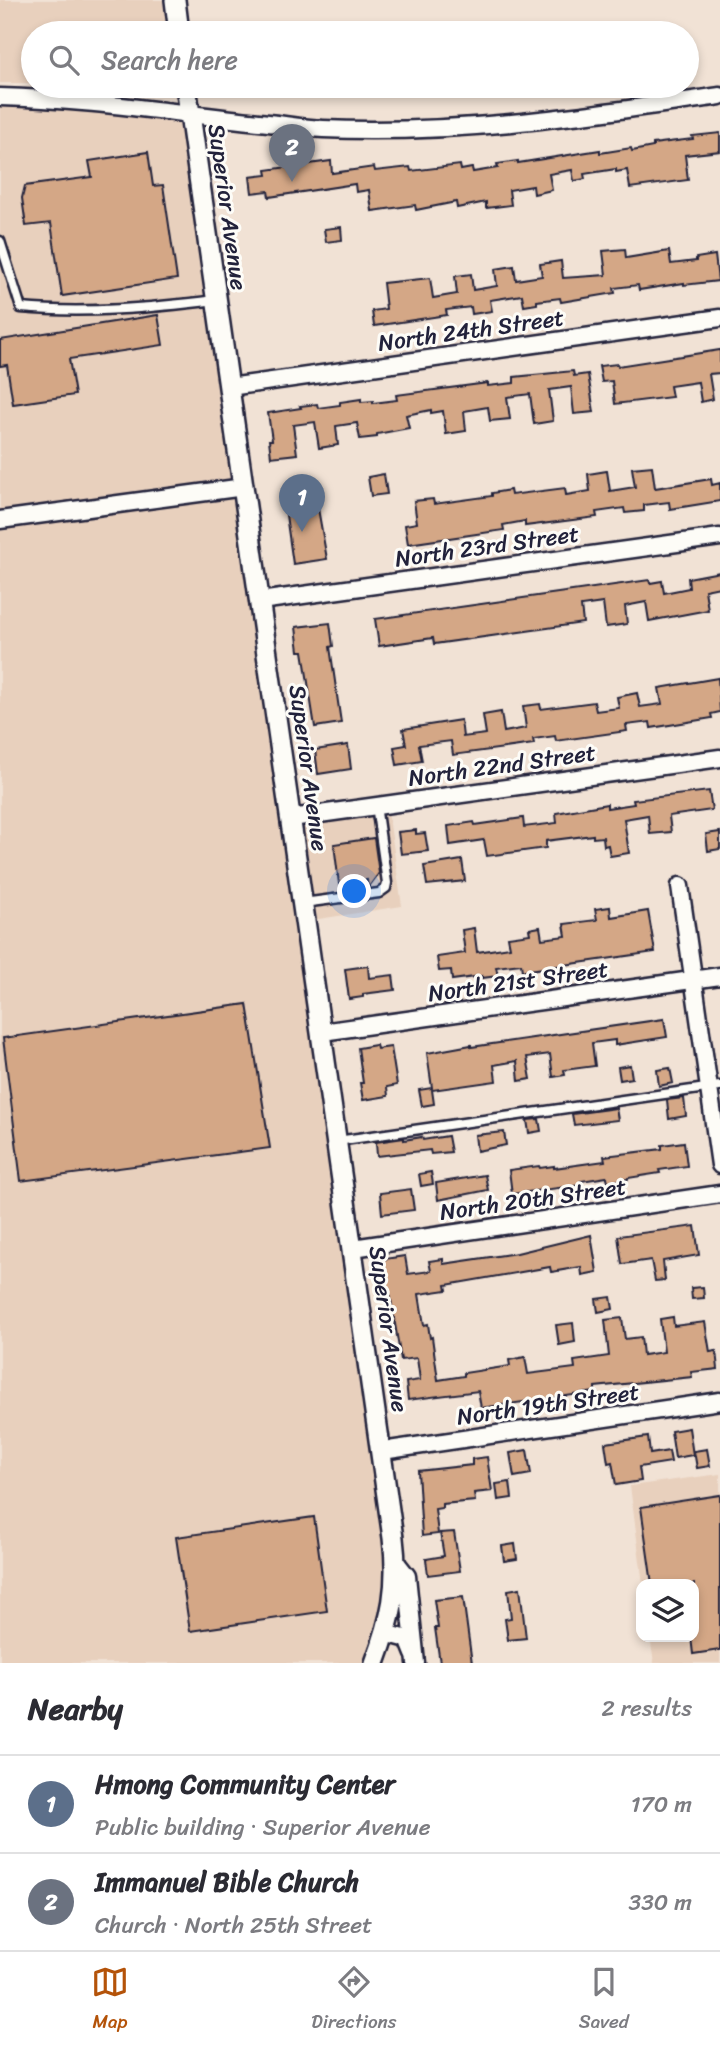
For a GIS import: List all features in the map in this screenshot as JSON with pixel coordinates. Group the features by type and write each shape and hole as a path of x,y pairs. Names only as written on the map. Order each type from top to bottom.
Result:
{"street":[{"path":"175,0 178,21"},
{"path":"41,98 320,128 386,130 451,128 565,118 720,96"},
{"path":"0,97 21,97"},
{"name":"Superior Avenue","path":"188,98 396,1562 396,1588 375,1663"},
{"name":"North 24th Street","path":"229,387 720,318"},
{"path":"0,520 244,487"},
{"name":"North 23rd Street","path":"260,601 720,537"},
{"name":"North 22nd Street","path":"291,818 720,758"},
{"path":"680,886 693,979 714,1086 720,1165"},
{"name":"North 21st Street","path":"322,1032 720,976"},
{"name":"North 20th Street","path":"353,1248 720,1194"},
{"name":"North 19th Street","path":"382,1451 720,1401"},
{"path":"396,1562 407,1576 416,1663"},
{"path":"385,1633 408,1639 416,1663"}],"lane":[{"path":"0,241 21,309 59,312 217,300"},
{"path":"303,903 379,893 386,888 376,805"},
{"path":"337,1141 714,1086"}],"shaded area":[{"path":"0,0 163,0 166,21 21,21 21,83 0,83"},
{"path":"0,97 190,115 291,817 387,804 402,906 306,921 393,1538 375,1663 0,1663"},
{"path":"720,1474 720,1663 654,1663 651,1642 699,1642 699,1579 642,1579 630,1486"}],"building":[{"path":"720,133 720,151 685,155 688,180 630,188 627,170 584,174 585,179 574,181 572,170 549,174 552,190 534,194 533,186 509,190 511,205 486,208 486,202 457,208 456,202 416,210 415,205 372,211 369,190 356,192 355,184 269,197 268,191 252,193 250,177 267,175 266,170 331,161 332,173 374,167 375,171 410,167 411,171 460,165 461,170 472,168 473,172 498,168 497,164 600,150 600,153 631,148 632,151 653,147 653,144 693,139 692,136"},
{"path":"148,152 153,186 163,185 177,279 62,296 51,223 26,226 22,198 25,186 92,177 89,161"},
{"path":"341,227 342,240 326,242 324,229"},
{"path":"625,249 626,258 669,251 671,264 715,255 718,281 639,290 638,285 614,288 615,293 561,302 560,298 537,301 537,304 524,306 522,295 490,300 492,311 472,314 471,307 446,310 447,315 374,326 372,311 386,309 383,283 430,278 433,298 457,294 455,276 471,274 473,290 497,286 495,269 514,266 516,280 542,276 540,264 561,261 563,278 606,275 603,251"},
{"path":"158,315 163,345 69,359 75,395 13,404 7,365 0,366 0,340"},
{"path":"720,350 720,373 709,374 713,399 701,402 698,382 670,386 672,397 615,404 612,381 602,382 599,366 618,366"},
{"path":"573,371 574,376 588,374 594,412 574,414 571,387 549,390 553,421 534,424 530,394 507,397 510,419 490,421 488,407 464,411 466,431 446,434 443,411 431,413 431,410 406,415 409,428 377,434 377,437 360,439 357,423 336,426 338,445 319,448 315,422 293,425 297,454 271,457 269,440 272,440 268,413 317,404 318,408 340,405 340,402 361,399 361,402 373,403 397,400 396,395 488,383 488,386 514,383 514,377"},
{"path":"652,466 655,488 711,479 712,485 720,483 720,501 670,509 669,502 644,505 644,511 625,513 624,508 596,512 597,517 525,526 525,521 503,525 504,530 408,544 405,525 417,523 414,501 433,499 434,504 492,496 492,493 510,490 511,495 565,488 566,495 590,491 588,474 607,471 610,491 635,487 632,468"},
{"path":"384,474 387,494 371,496 368,477"},
{"path":"317,503 327,559 293,564 285,508"},
{"path":"720,572 720,587 705,590 708,610 649,621 646,602 625,606 627,624 606,627 603,603 581,606 583,623 434,644 433,638 379,646 375,619 649,580 650,583 662,581 664,593 689,588 688,578"},
{"path":"330,623 333,646 330,647 341,723 315,727 303,651 299,651 296,627"},
{"path":"718,678 720,712 711,714 712,718 651,728 650,722 626,725 627,731 556,741 555,736 533,739 534,744 453,755 451,741 419,745 422,761 397,765 394,747 406,745 403,729 461,720 463,737 486,734 483,715 501,712 504,732 526,728 523,706 540,704 541,709 594,702 596,711 619,708 617,697 637,693 640,707 662,704 659,688"},
{"path":"348,745 351,769 318,774 315,750"},
{"path":"709,791 712,810 669,816 671,832 650,834 648,815 624,819 629,853 610,856 608,845 604,846 603,837 593,838 593,835 546,841 546,848 487,856 484,840 450,845 448,826 523,818 524,827 557,823 556,813 607,804 607,808 634,804 633,800"},
{"path":"416,830 416,834 425,833 428,851 401,854 398,832"},
{"path":"720,832 720,849 708,851 706,834"},
{"path":"374,838 379,873 368,888 367,880 339,884 334,844"},
{"path":"462,860 465,881 427,885 424,866"},
{"path":"610,907 611,917 648,911 655,952 522,971 521,964 496,967 498,976 482,978 452,980 451,970 439,971 437,957 465,953 462,930 474,928 477,952 510,947 508,937 530,934 529,929 540,927 542,939 566,936 564,924 597,920 595,909"},
{"path":"368,966 369,978 393,975 395,990 363,994 363,997 349,999 345,969"},
{"path":"247,1004 270,1148 21,1181 3,1038"},
{"path":"664,1019 667,1037 615,1045 615,1040 592,1043 595,1066 564,1070 565,1075 553,1077 550,1054 527,1057 531,1079 519,1081 517,1061 494,1065 496,1081 432,1090 434,1104 422,1106 419,1090 432,1088 427,1053"},
{"path":"376,1045 377,1049 391,1047 397,1085 387,1087 388,1096 363,1100 358,1048"},
{"path":"630,1065 632,1078 620,1080 618,1067"},
{"path":"670,1068 673,1083 659,1086 657,1070"},
{"path":"684,1098 686,1116 669,1119 667,1100"},
{"path":"616,1108 618,1120 574,1125 572,1114"},
{"path":"539,1119 541,1131 529,1133 527,1120"},
{"path":"504,1132 506,1145 477,1151 475,1135"},
{"path":"448,1136 451,1152 431,1154 430,1150 377,1156 376,1142"},
{"path":"684,1142 687,1166 659,1170 660,1173 628,1179 608,1182 607,1177 581,1181 582,1185 512,1194 509,1170 539,1166 554,1168 605,1161 604,1156 662,1149 662,1145"},
{"path":"431,1172 433,1184 421,1186 419,1174"},
{"path":"485,1175 488,1190 438,1200 436,1183"},
{"path":"411,1189 414,1210 382,1214 380,1193"},
{"path":"695,1226 699,1255 663,1261 665,1280 655,1281 651,1260 622,1264 618,1236"},
{"path":"591,1235 597,1272 582,1275 581,1267 551,1272 550,1267 446,1285 447,1290 419,1294 424,1325 428,1324 430,1338 432,1337 438,1380 510,1366 509,1360 525,1357 528,1374 575,1368 574,1361 609,1356 605,1320 622,1318 625,1339 641,1337 643,1355 664,1352 660,1319 673,1317 674,1326 705,1322 710,1352 716,1351 718,1369 691,1372 692,1377 595,1387 595,1392 481,1408 478,1391 408,1400 406,1382 420,1380 417,1358 401,1360 390,1294 383,1295 378,1260 405,1256 408,1274 431,1271 429,1261 443,1259 443,1264 517,1253"},
{"path":"703,1287 704,1298 692,1299 691,1288"},
{"path":"611,1297 613,1309 598,1312 596,1299"},
{"path":"573,1323 575,1342 559,1345 556,1325"},
{"path":"689,1428 693,1455 675,1458 671,1431"},
{"path":"648,1437 650,1454 669,1451 671,1462 639,1467 641,1481 616,1485 612,1462 608,1463 605,1443"},
{"path":"707,1449 710,1466 697,1468 694,1451"},
{"path":"527,1450 531,1474 514,1477 510,1453"},
{"path":"487,1457 492,1491 474,1493 475,1501 442,1504 442,1508 435,1509 438,1534 422,1536 418,1471 472,1465 472,1459"},
{"path":"510,1482 512,1498 498,1500 496,1484"},
{"path":"720,1495 720,1650 693,1654 692,1642 699,1642 699,1579 651,1579 641,1507"},
{"path":"314,1517 327,1611 190,1631 176,1537"},
{"path":"454,1532 460,1571 428,1575 426,1559 444,1556 440,1533"},
{"path":"515,1544 517,1559 504,1561 502,1546"},
{"path":"520,1588 526,1638 508,1640 505,1619 511,1618 508,1590"},
{"path":"463,1597 472,1663 440,1663 434,1600"}],"place":[{"name":"Immanuel Bible Church","path":"292,182"},
{"name":"Hmong Community Center","path":"302,532"}]}
